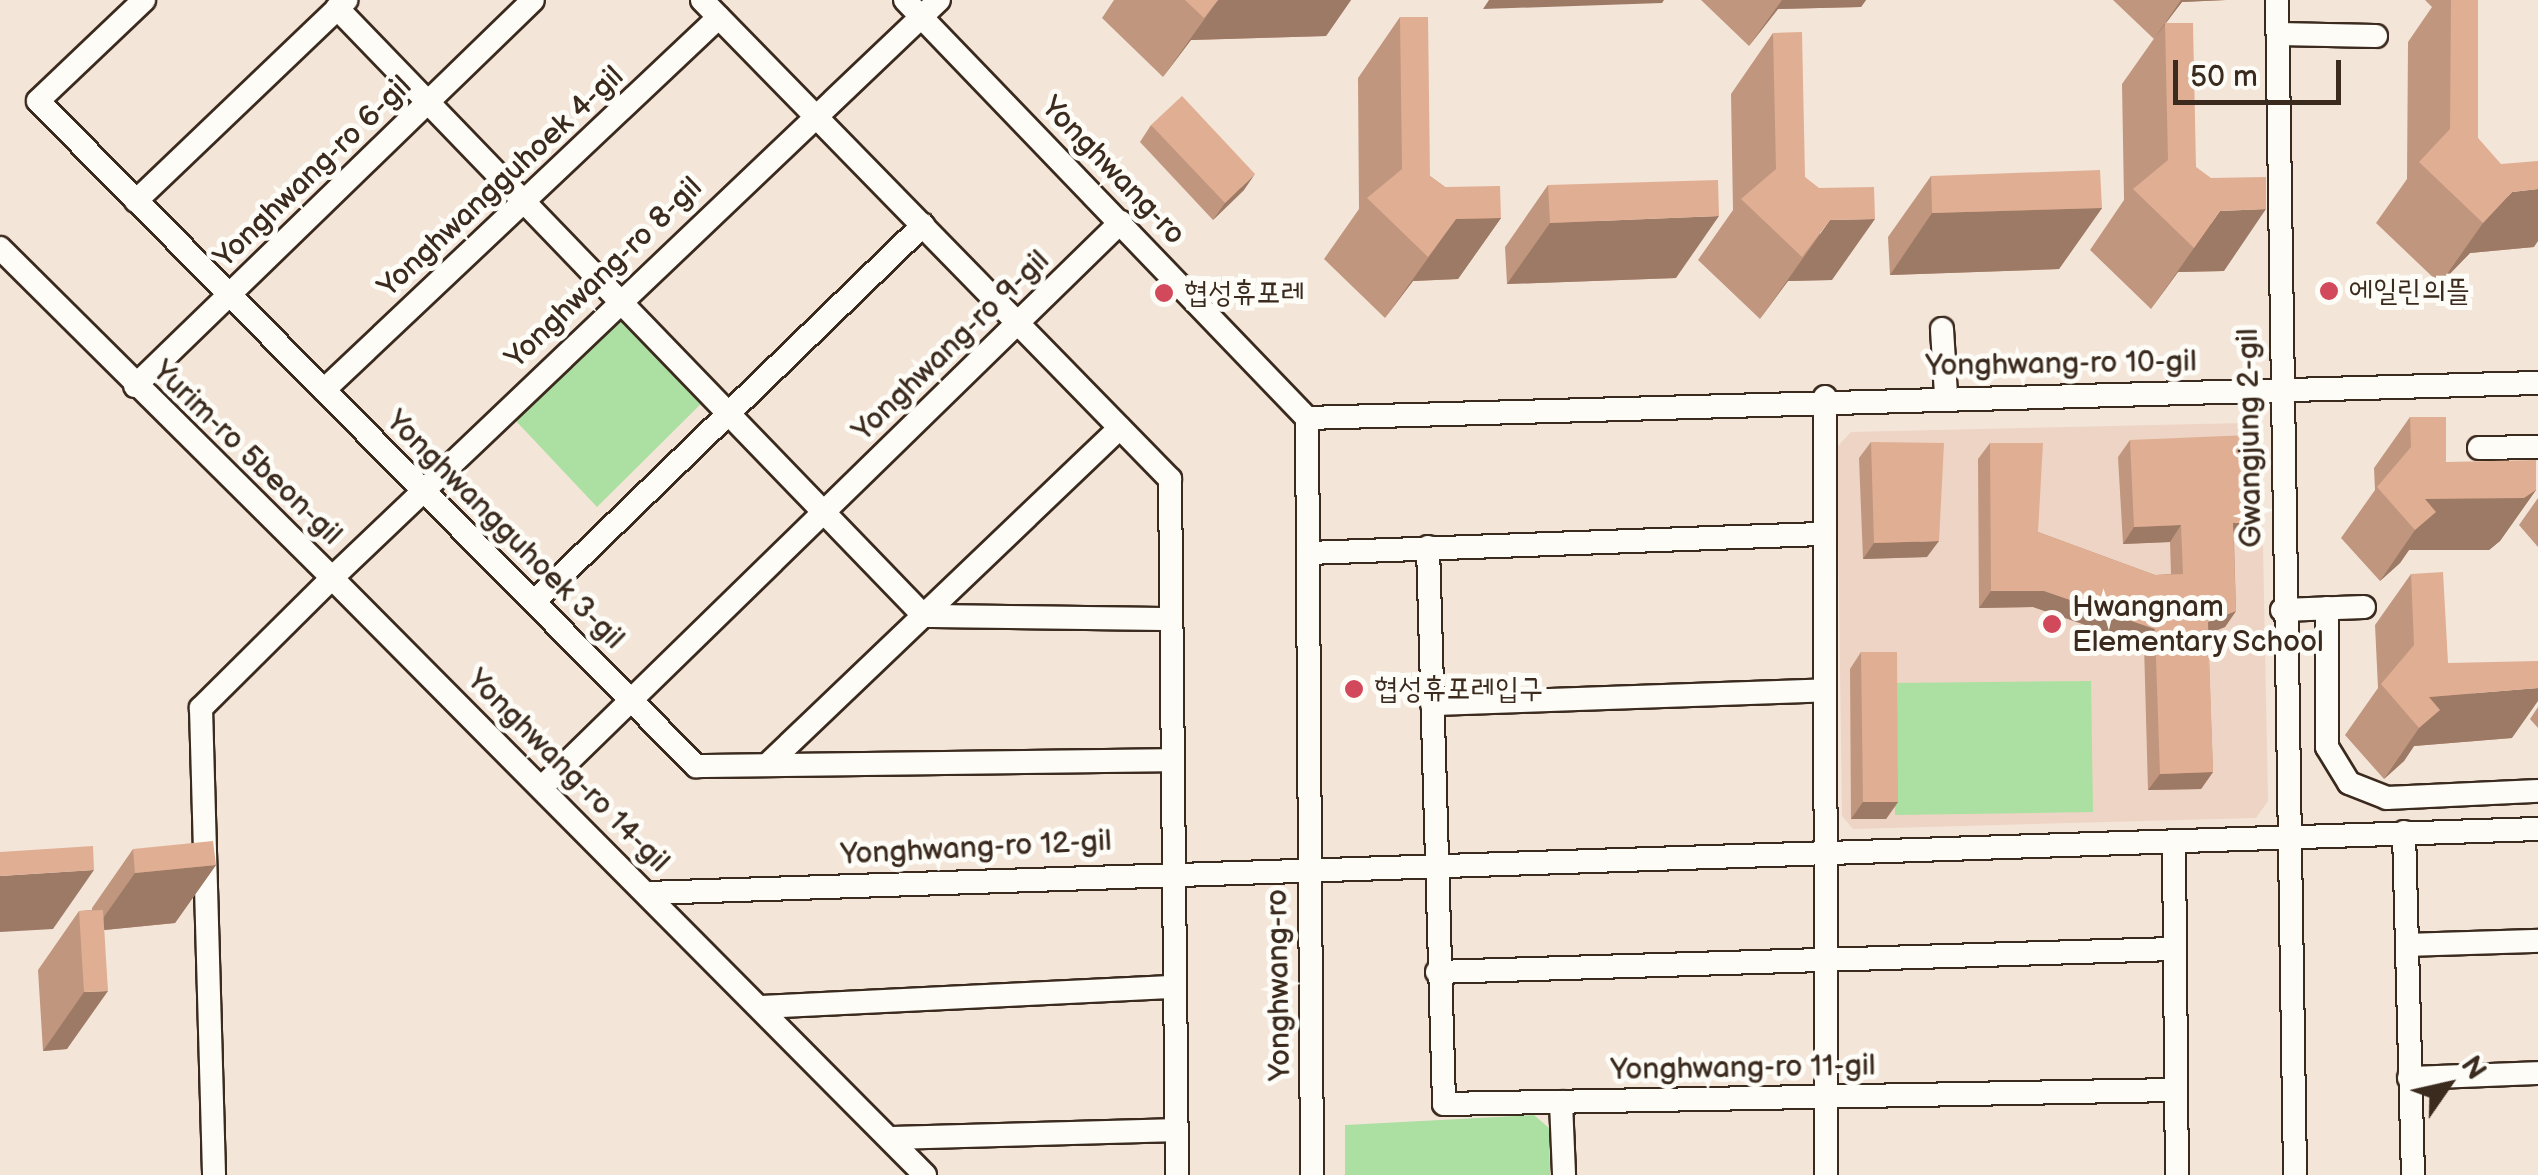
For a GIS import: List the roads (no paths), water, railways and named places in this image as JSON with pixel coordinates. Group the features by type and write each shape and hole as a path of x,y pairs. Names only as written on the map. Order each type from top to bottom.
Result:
{"street":[{"name":"Yonghwangguhoek 3-gil","path":"144,0 38,101 696,766 1173,760"},
{"name":"Yonghwang-ro 6-gil","path":"135,386 533,0"},
{"path":"702,0 1170,479 1177,1175"},
{"name":"Gwangjung 2-gil","path":"2277,0 2282,610 2295,1175"},
{"path":"136,200 342,4 428,102 924,616 1171,618"},
{"name":"Yonghwang-ro 8-gil","path":"332,578 922,5"},
{"name":"Yonghwang-ro","path":"922,5 1307,418 1306,868 1312,1175"},
{"name":"Yonghwangguhoek 4-gil","path":"324,390 719,17"},
{"path":"2278,34 2376,36"},
{"name":"Yonghwang-ro 9-gil","path":"542,787 1121,222"},
{"path":"534,602 922,225"},
{"name":"Yurim-ro 5beon-gil","path":"0,248 332,578 201,708 214,1175"},
{"path":"1942,329 1946,395"},
{"name":"Yonghwang-ro 10-gil","path":"1307,418 1825,396 2279,392 2538,382"},
{"path":"1825,396 1821,534 1826,1175"},
{"path":"767,765 1120,428"},
{"path":"2479,448 2538,447"},
{"path":"1309,554 1821,534"},
{"path":"1428,548 1435,864"},
{"name":"Yonghwang-ro 14-gil","path":"332,578 894,1138 925,1175"},
{"path":"2282,610 2364,607"},
{"path":"2327,608 2327,747 2349,783 2387,798 2538,791"},
{"path":"1432,704 1824,690"},
{"path":"1306,868 2538,829"},
{"path":"2404,832 2413,1175"},
{"path":"2174,842 2177,1175"},
{"name":"Yonghwang-ro 11-gil","path":"1435,864 1444,1104 2176,1090"},
{"name":"Yonghwang-ro 12-gil","path":"648,893 1174,868 1306,868"},
{"path":"2408,946 2538,941"},
{"path":"1437,972 2173,950"},
{"path":"762,1006 1176,987"},
{"path":"2409,1078 2538,1073"},
{"path":"1560,1102 1564,1175"},
{"path":"894,1138 1177,1130"}],"place":[{"name":"에일린의뜰","path":"2329,291"},
{"name":"협성휴포레","path":"1164,293"},
{"name":"Hwangnam Elementary School","path":"2052,624"},
{"name":"협성휴포레입구","path":"1354,689"}]}
